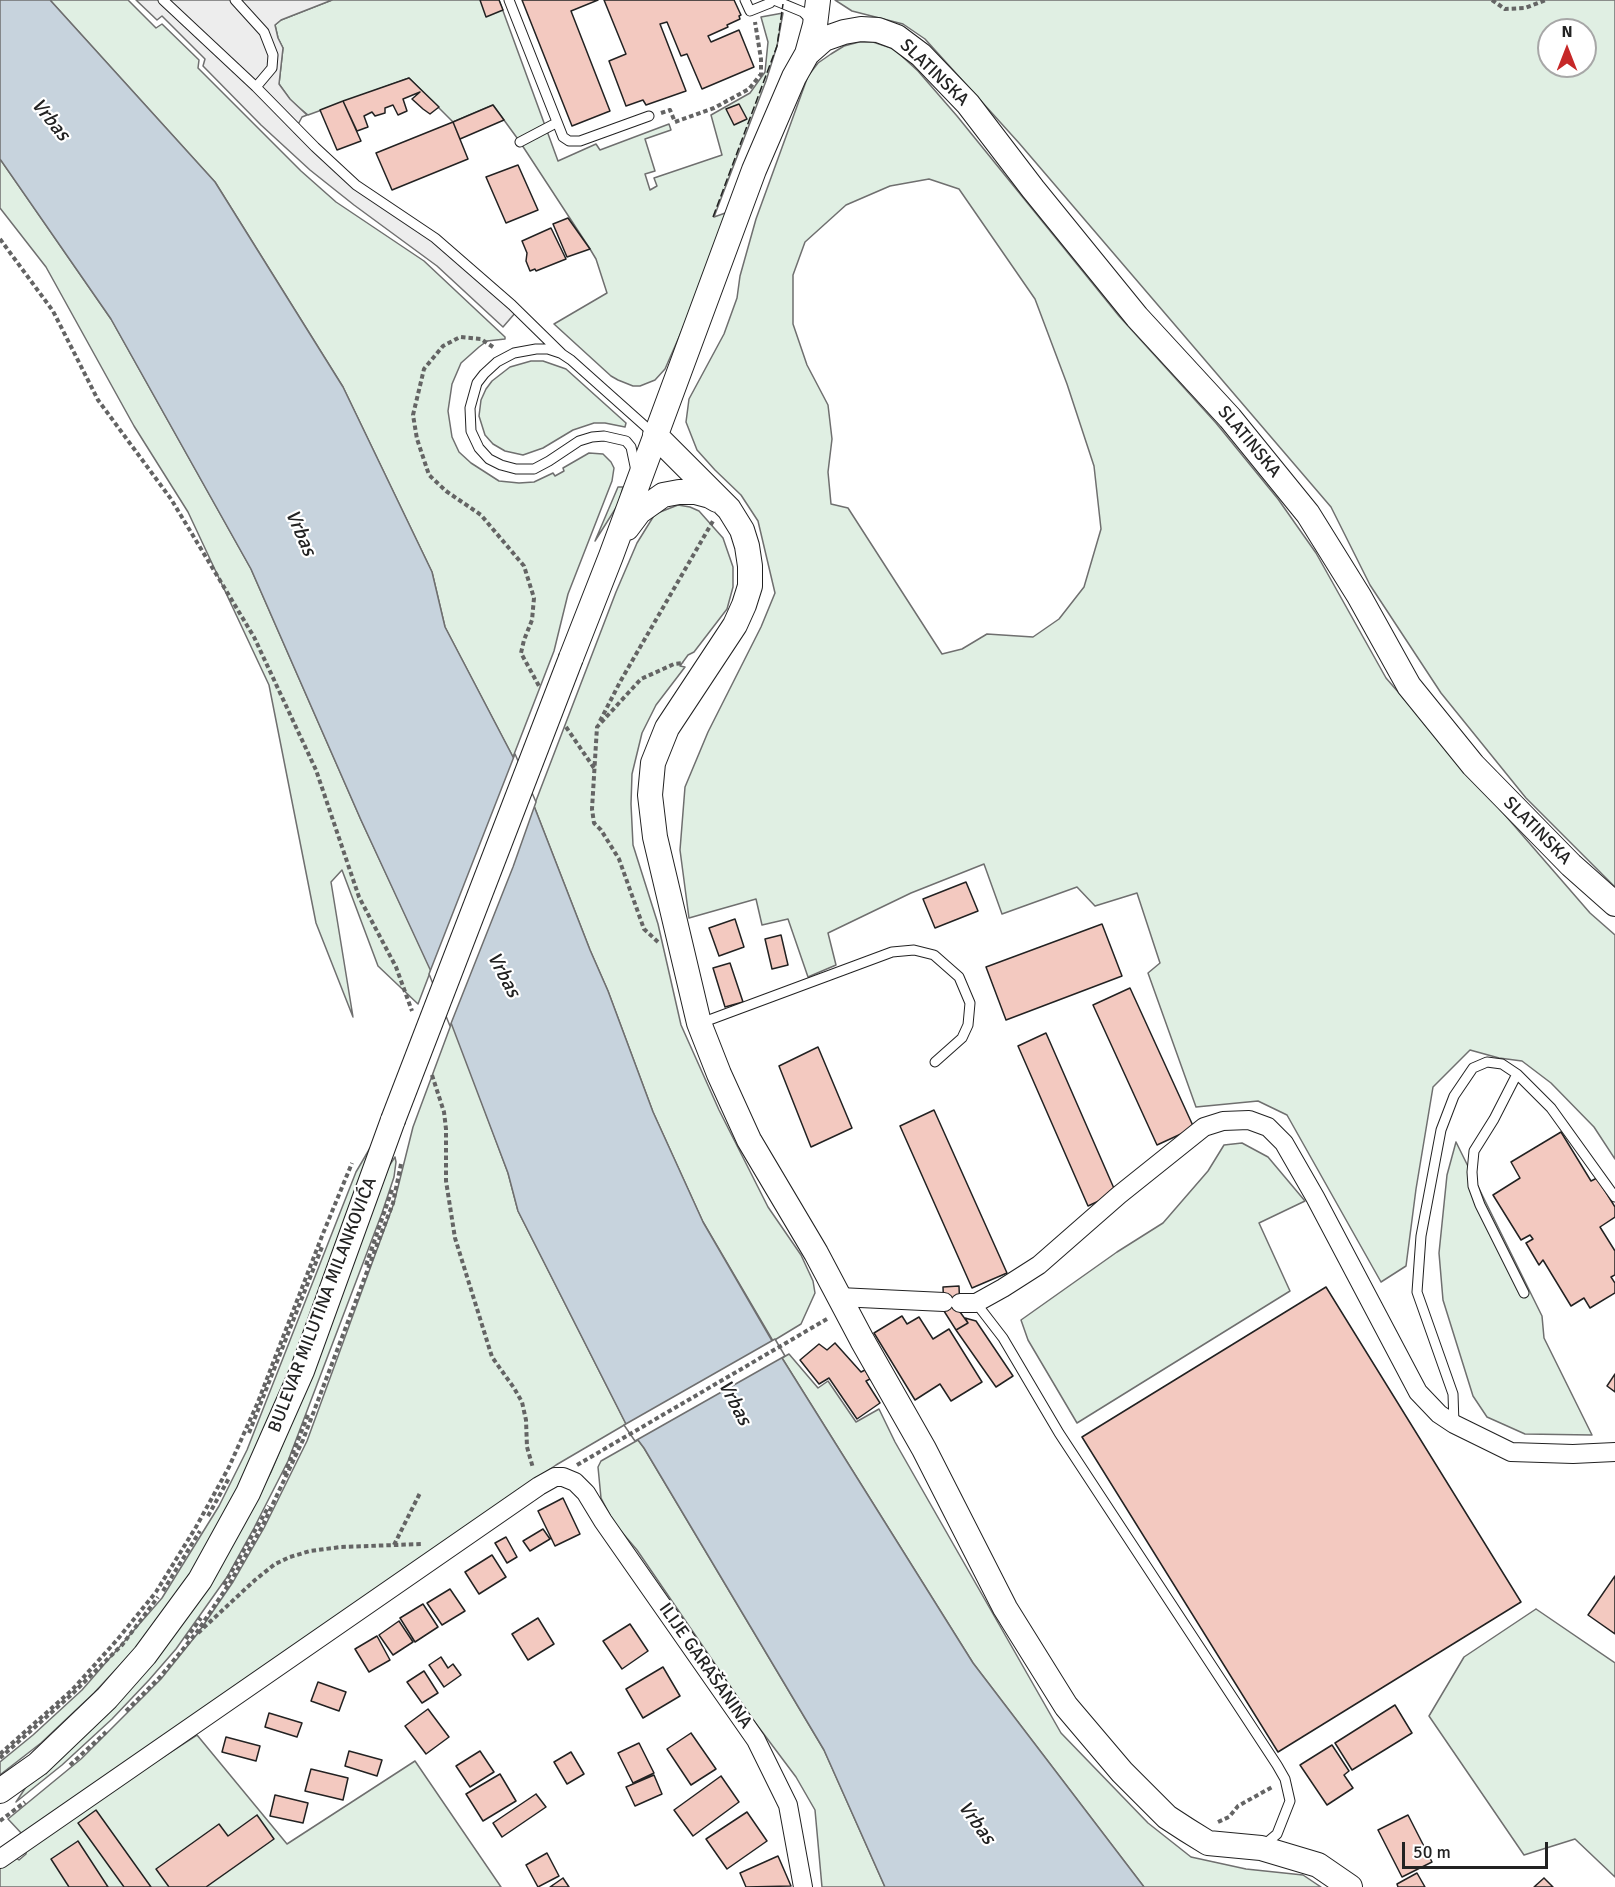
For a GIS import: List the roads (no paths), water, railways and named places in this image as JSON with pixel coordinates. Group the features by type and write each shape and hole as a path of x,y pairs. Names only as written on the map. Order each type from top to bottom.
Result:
{"street":[{"path":"611,556 754,170 794,77 807,54 816,25 818,0"},
{"name":"SLATINSKA","path":"816,25 828,30 844,32"},
{"name":"SLATINSKA","path":"807,54 824,39 844,32 861,29 878,30 897,37 921,55 968,104 1033,189 1137,316 1230,418 1308,514 1359,596 1409,686 1466,757 1571,866 1615,904"},
{"path":"655,435 719,513 742,530 750,566 750,586 735,625 667,728 653,763 650,795 655,837 699,1023 718,1074 749,1140 816,1253 924,1449 1005,1608 1066,1706 1122,1772 1167,1817 1208,1843 1261,1848 1318,1865 1350,1887"},
{"path":"611,556 639,512 663,495 695,492 710,496 719,513"},
{"name":"BULEVAR MILUTINA MILANKOVIĆA","path":"0,1791 38,1764 107,1698 145,1655 200,1580 248,1493 302,1371 393,1120 611,556"},
{"path":"839,1297 960,1303 1003,1288 1039,1265 1119,1195 1204,1127 1223,1121 1249,1120 1268,1128 1284,1143 1418,1392 1439,1414 1454,1424 1511,1452 1573,1454 1615,1452"},
{"name":"ILIJE GARAŠANINA","path":"0,1859 555,1477 568,1478 581,1487 756,1740 788,1805 803,1887"}],"lane":[{"path":"164,0 356,185 435,238 655,435"},
{"path":"235,0 264,32 273,55 272,68 256,87"},
{"path":"509,0 562,137 569,141 580,141 649,116"},
{"path":"745,0 750,11 772,0 803,12 816,25"},
{"path":"520,142 556,123"},
{"path":"562,354 548,350 526,350 504,357 490,368 477,383 470,408 471,431 475,440 489,459 516,469 534,468 579,441 592,436 626,441 631,447 634,459 635,483 630,504"},
{"path":"699,1023 892,952 914,950 934,956 959,977 970,1003 969,1025 962,1038 935,1062"},
{"path":"1454,1424 1453,1394 1417,1292 1421,1236 1441,1130 1454,1096 1473,1068 1487,1062 1502,1064 1517,1074 1551,1108 1615,1197"},
{"path":"1517,1074 1494,1119 1474,1151 1472,1172 1473,1186 1480,1205 1524,1293"},
{"path":"960,1303 1003,1338 1059,1433 1285,1779 1290,1801 1277,1834 1261,1848"}],"water":[{"name":"Vrbas","path":"0,0 50,0 215,182 343,387 432,572 445,627 513,757 608,991 653,1112 703,1222 782,1358 973,1663 1144,1887 885,1887 824,1750 644,1448 626,1424 518,1211 508,1173 434,978 361,820 251,569 111,319 0,159"}]}
